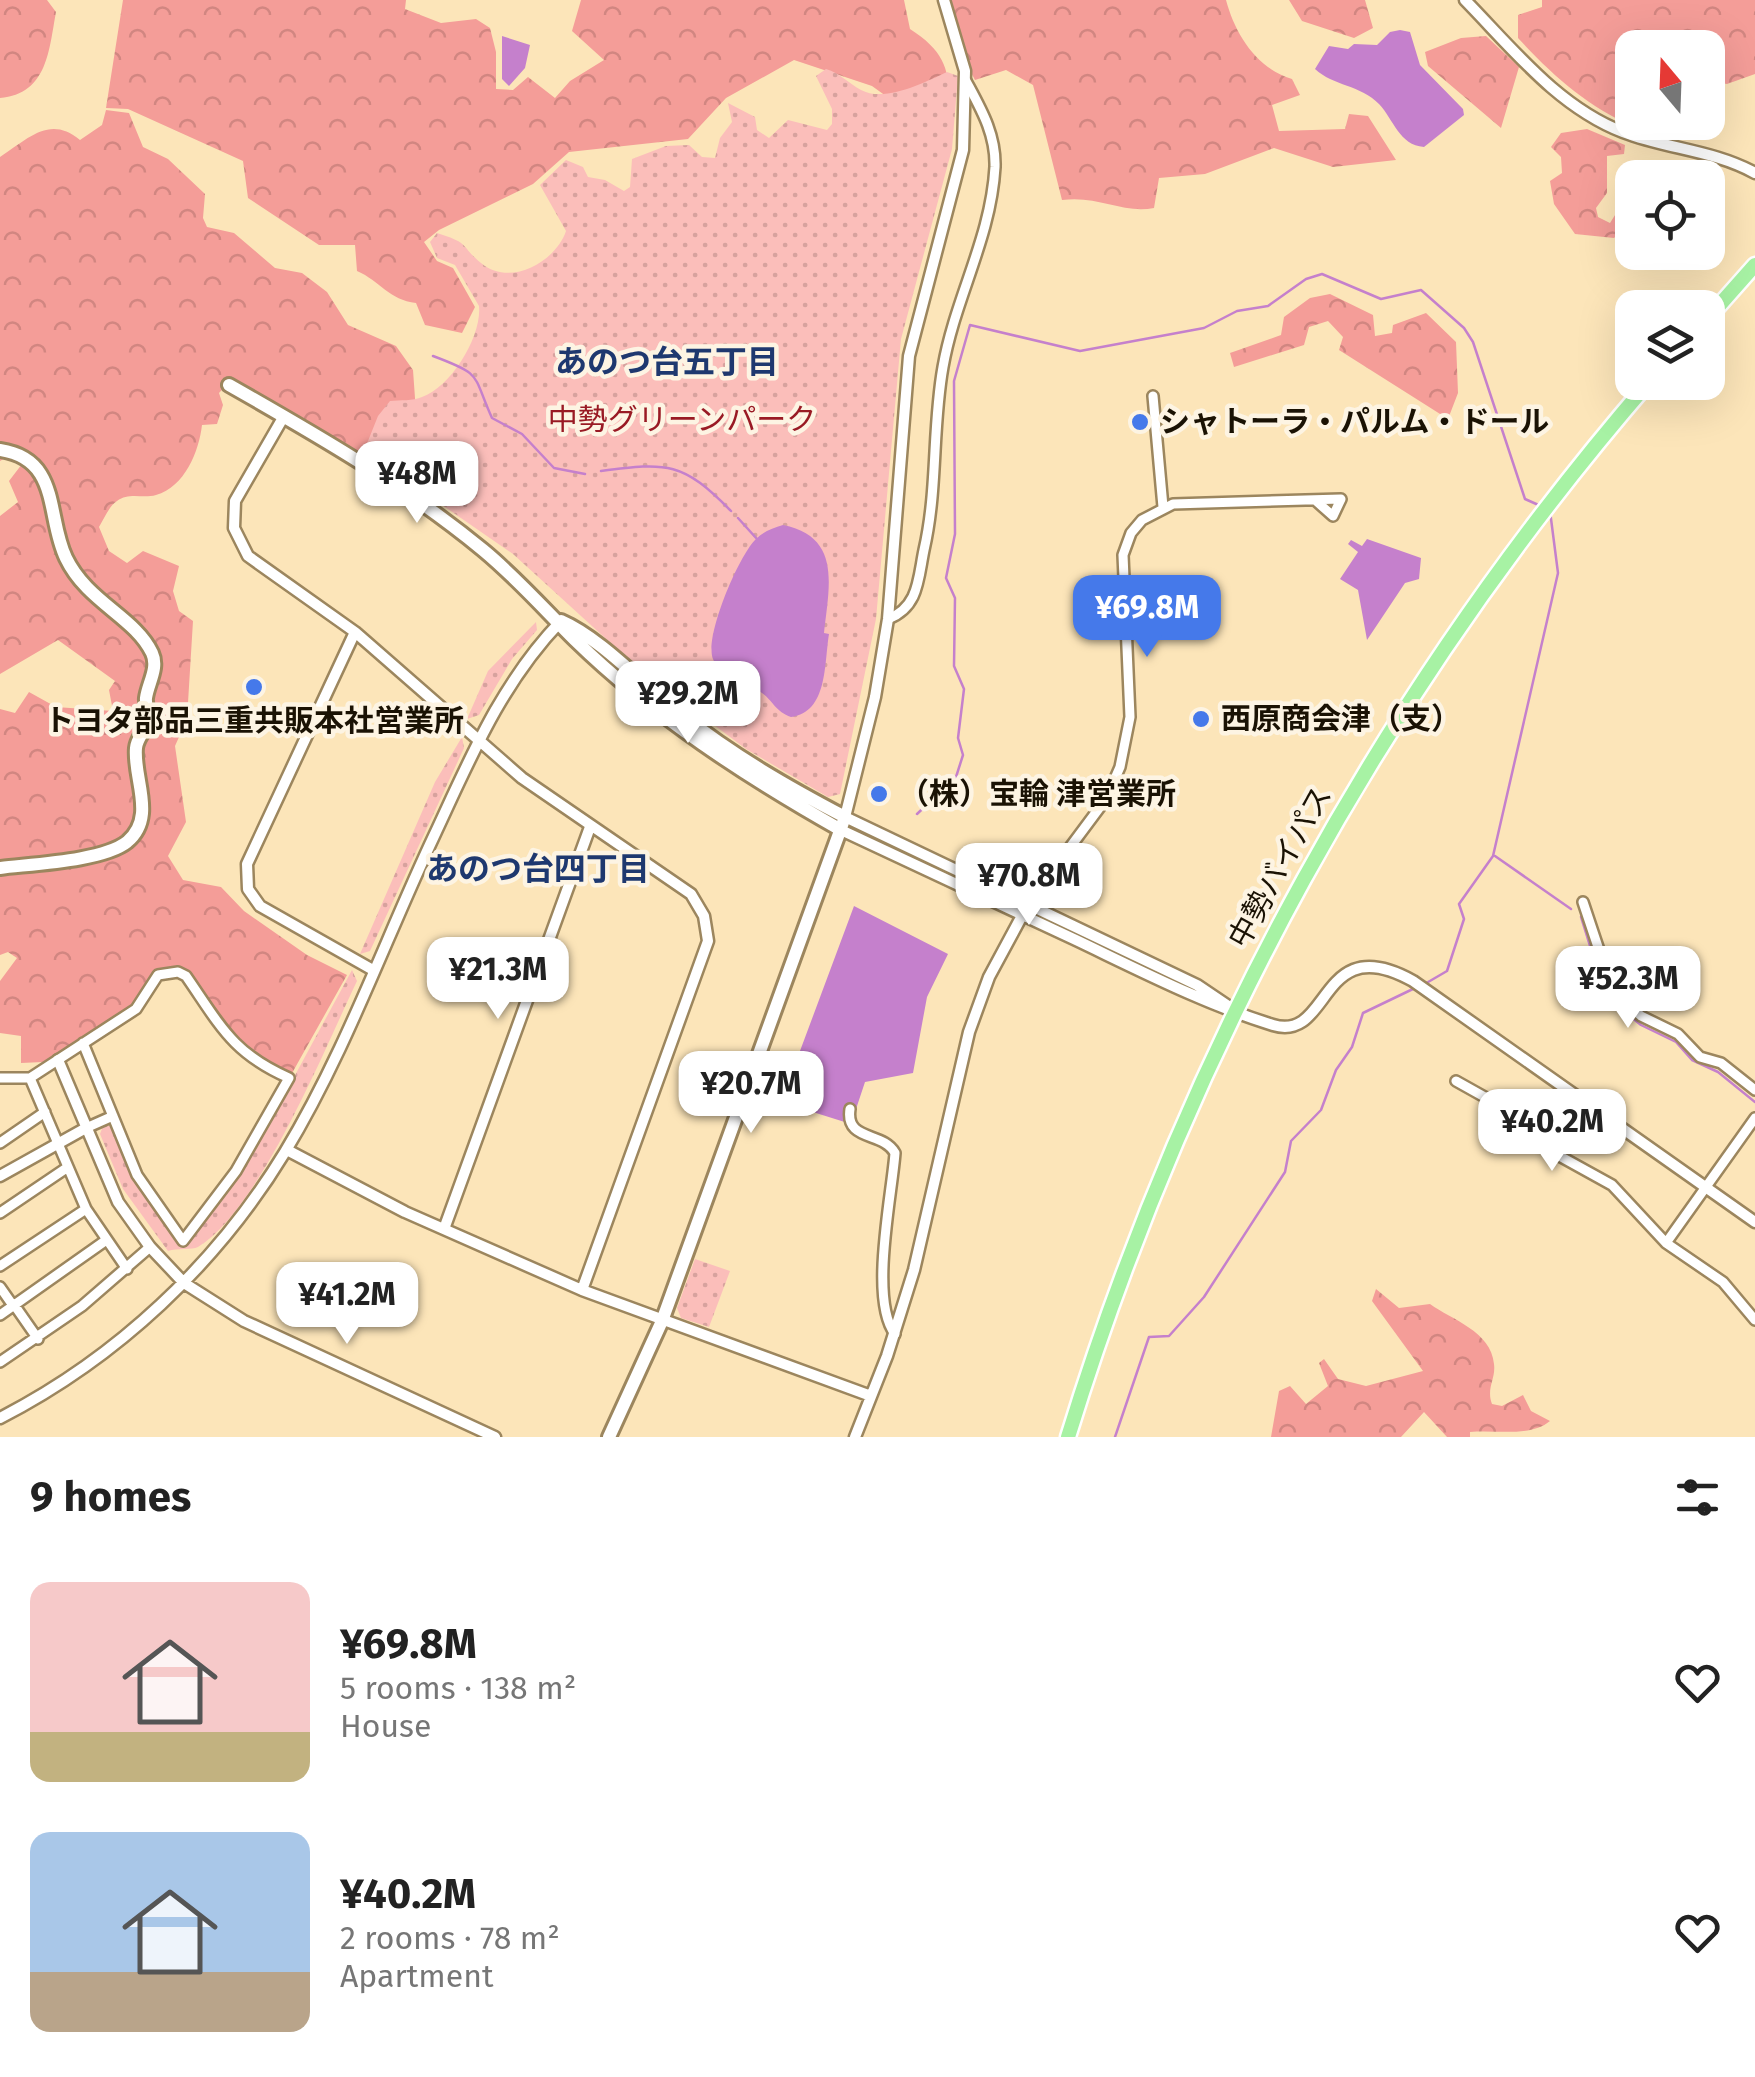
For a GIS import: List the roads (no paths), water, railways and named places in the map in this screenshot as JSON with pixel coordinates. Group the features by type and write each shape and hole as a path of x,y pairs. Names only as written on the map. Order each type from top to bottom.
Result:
{"highway":[{"path":"1725,299 1755,266"},
{"name":"中勢バイパス","path":"1068,1437 1122,1275 1234,1010 1361,779 1458,630 1534,526 1636,400"}],"main road":[{"path":"228,384 424,504 645,687 722,744 843,824 662,1320 609,1437"},
{"path":"0,450 24,457 44,477 54,500 60,542 80,584 146,646 154,664 146,698 148,721 135,752 141,775 139,828 124,845 92,854 0,868"}],"street":[{"path":"888,619 904,612 914,598 935,502 943,369 988,222 995,164 992,137 966,81 944,0"},
{"path":"1465,0 1550,86 1598,120 1644,140 1717,156 1755,172"},
{"path":"966,81 963,150 907,369 888,619 875,697 843,824 1206,1002 1279,1026 1295,1026 1308,1018 1342,976 1362,967 1382,966 1413,980 1755,1222"},
{"path":"1154,396 1163,507"},
{"path":"284,416 238,494 236,534 256,565 355,632 479,740 590,828 691,894 704,916 708,941 582,1290"},
{"path":"854,1437 914,1270 962,1055 989,978 1025,910 1106,799 1120,767 1130,717 1123,555 1135,527 1163,507 1315,500"},
{"path":"0,1418 98,1357 184,1283 221,1241 287,1150 479,740 511,679 561,621"},
{"path":"355,632 247,864 246,880 260,906 373,970"},
{"path":"444,1229 590,828"},
{"path":"1582,902 1606,974 1620,997 1641,1016 1678,1034 1700,1057 1721,1064 1755,1090"},
{"path":"0,1078 30,1078 83,1043 136,1009 158,974 178,972 186,976 223,1034 255,1063 289,1078 236,1171 183,1241 138,1175 83,1043"},
{"path":"58,1060 118,1202 150,1248 184,1283 244,1322 496,1437"},
{"path":"30,1078 86,1208 127,1269"},
{"path":"1456,1081 1490,1100 1514,1136 1525,1137 1612,1185 1666,1242 1724,1282 1755,1320"},
{"path":"850,1109 849,1122 856,1132 887,1143 894,1153 888,1190 884,1309 894,1334"},
{"path":"0,1143 45,1112"},
{"path":"0,1176 57,1141 113,1116"},
{"path":"1666,1242 1755,1118"},
{"path":"287,1150 444,1229 582,1290 871,1396"},
{"path":"0,1213 68,1167"},
{"path":"0,1266 86,1208"},
{"path":"0,1315 105,1241"},
{"path":"0,1362 38,1339 150,1248"},
{"path":"0,1287 38,1339"}],"waterway":[{"path":"917,814 956,777 963,755 958,738 964,689 954,666 955,598 946,578 955,534 954,381 970,325 1080,351 1204,328 1237,311 1268,306 1306,279 1322,274 1381,299 1421,290 1464,328 1473,342 1525,499 1543,507"},
{"path":"433,356 469,372 492,418 522,434 554,468 585,474"},
{"path":"601,471 673,469 700,483 731,511"},
{"path":"1423,985 1447,971 1464,919 1459,904 1493,856 1558,573 1550,511"},
{"path":"738,518 757,539"},
{"path":"1495,856 1571,909"},
{"path":"1581,917 1601,981 1619,1007 1641,1025 1676,1042 1692,1060 1718,1072 1755,1102"},
{"path":"1115,1437 1149,1337 1169,1336 1204,1297 1285,1172 1291,1141 1321,1110 1336,1070 1352,1047 1363,1013 1415,988"}],"place":[{"name":"シャトーラ・パルム・ドール","path":"1140,422"},
{"name":"トヨタ部品三重共販本社営業所","path":"254,687"},
{"name":"西原商会津（支）","path":"1201,719"},
{"name":"（株）宝輪 津営業所","path":"879,794"}],"district":[{"name":"あのつ台五丁目","path":"667,362"},
{"name":"あのつ台四丁目","path":"538,869"}],"park label":[{"name":"中勢グリーンパーク","path":"682,420"}]}
